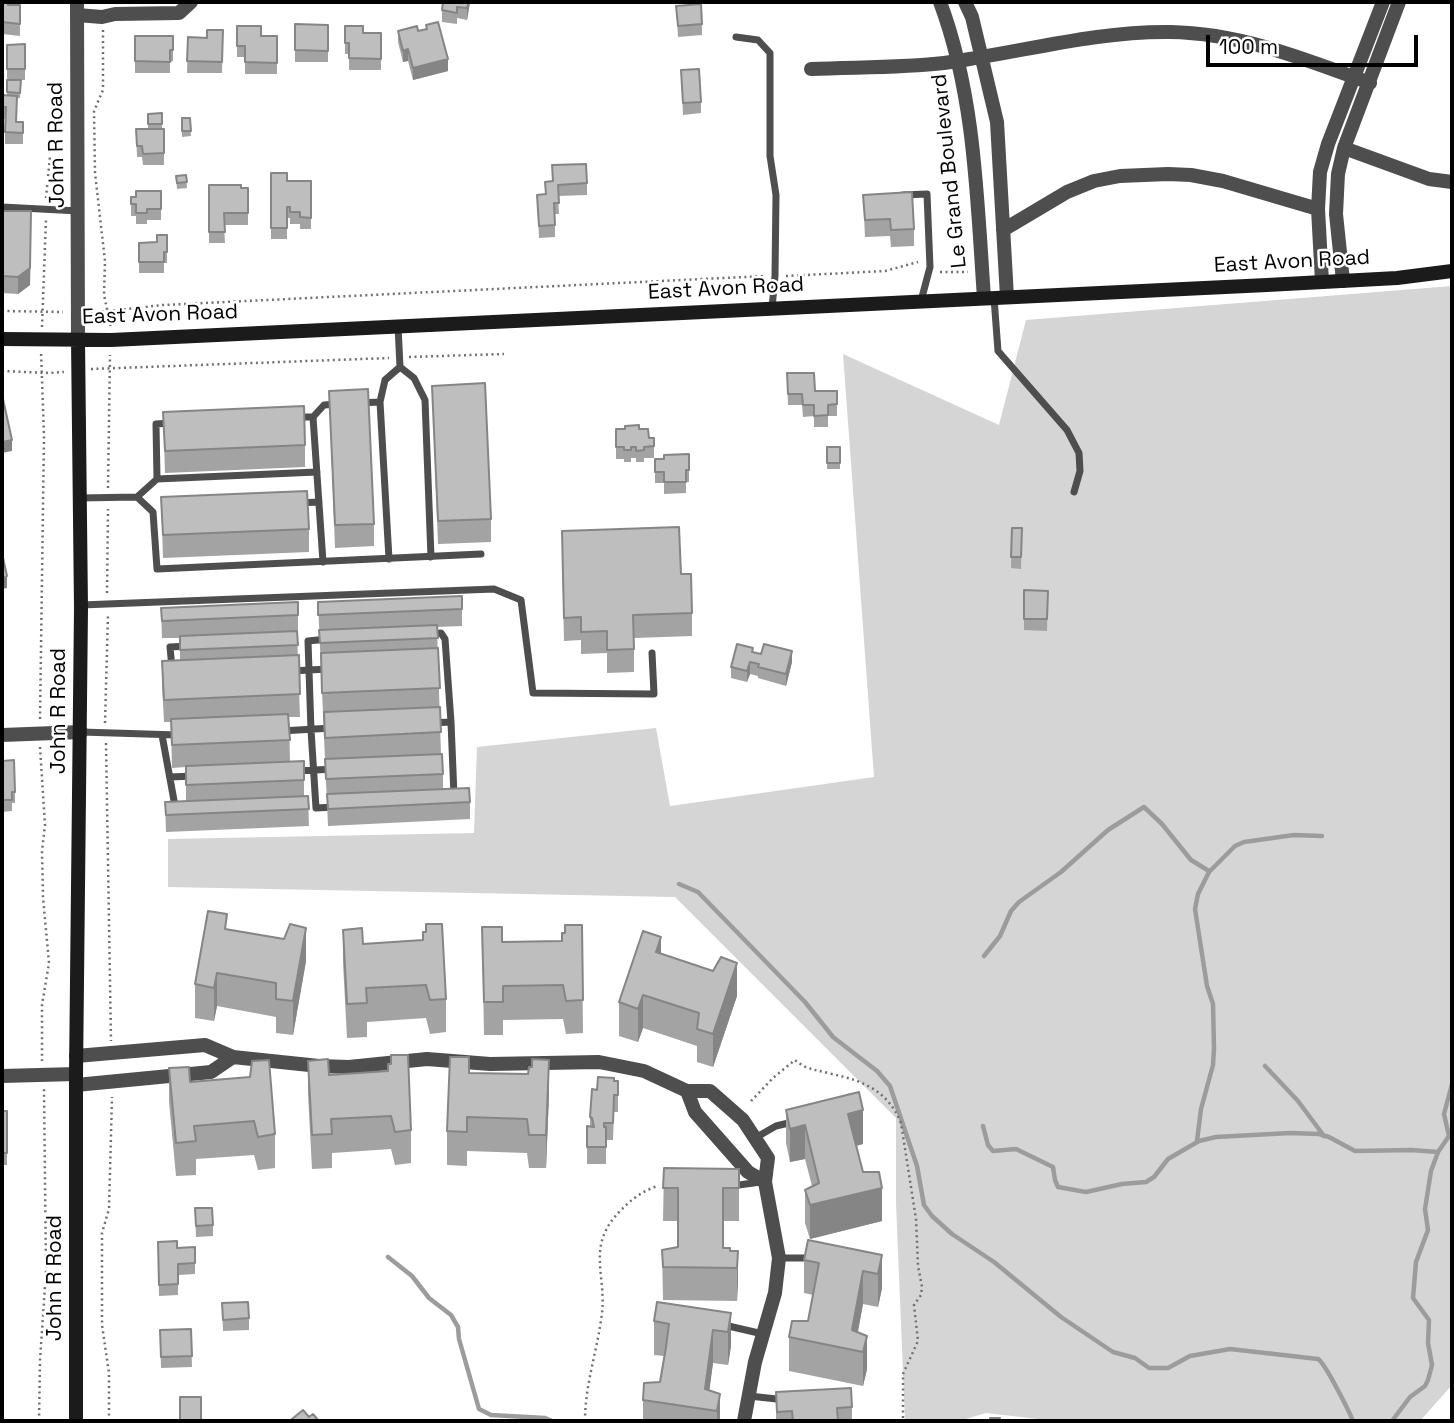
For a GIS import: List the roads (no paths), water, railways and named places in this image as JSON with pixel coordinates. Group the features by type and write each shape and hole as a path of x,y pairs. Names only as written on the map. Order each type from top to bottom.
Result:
{"main road":[{"name":"East Avon Road","path":"2,339 78,340 398,326 1343,281 1452,271"},
{"name":"John R Road","path":"76,1421 76,1056 81,732 78,340"}],"street":[{"path":"77,8 103,17 115,13 179,13 191,2"},
{"name":"Le Grand Boulevard","path":"940,2 959,60 969,121 982,271 995,297"},
{"path":"965,2 972,17 997,122 1003,230 995,297"},
{"path":"1322,282 1318,209 1320,172 1383,2"},
{"path":"1343,281 1336,193 1344,148 1399,2"},
{"name":"John R Road","path":"77,8 78,340"},
{"path":"811,69 944,63 1132,33 1171,32 1239,40 1279,50 1370,83"},
{"path":"1344,148 1429,179 1452,182"},
{"path":"1003,230 1067,192 1094,181 1120,176 1191,175 1223,181 1318,209"},
{"path":"2,735 81,732"},
{"path":"76,1056 205,1045 233,1057 349,1067 427,1059 490,1064 599,1062 644,1071 687,1091 710,1091 743,1120 768,1158 765,1182 779,1258 775,1293 744,1421"},
{"path":"2,1076 43,1075 112,1082 211,1072 233,1057"},
{"path":"687,1091 695,1112 748,1172 765,1182"}],"lane":[{"path":"736,37 758,40 770,53 770,156 776,195 772,308"},
{"path":"889,195 927,194 930,267 921,301"},
{"path":"2,207 79,211"},
{"path":"995,297 998,351 1067,430 1079,453 1080,471 1073,492"},
{"path":"389,559 380,402 385,380 400,367 398,326"},
{"path":"400,367 414,378 425,400 431,557"},
{"path":"286,418 313,417 324,405 380,402"},
{"path":"313,417 323,562"},
{"path":"157,479 156,424 182,422"},
{"path":"80,498 137,497 157,479 317,472"},
{"path":"137,497 152,512 157,569 481,554"},
{"path":"291,504 319,502"},
{"path":"152,512 166,511"},
{"path":"81,605 494,589 522,600 533,693 654,694 652,653"},
{"path":"415,635 441,633 445,639 454,799 440,800"},
{"path":"295,641 335,639"},
{"path":"308,640 316,808"},
{"path":"173,677 170,647 198,645"},
{"path":"433,663 447,663"},
{"path":"282,671 337,668"},
{"path":"425,724 451,722"},
{"path":"269,731 336,728"},
{"path":"81,732 187,734"},
{"path":"162,735 176,806 188,809"},
{"path":"439,764 453,764"},
{"path":"287,772 341,769"},
{"path":"170,777 209,775"},
{"path":"303,809 344,807"},
{"path":"755,1138 776,1126 801,1120"},
{"path":"721,1186 765,1182"},
{"path":"779,1258 819,1258"},
{"path":"713,1324 741,1327 763,1334"},
{"path":"748,1396 790,1400"}],"waterway":[{"path":"984,956 1000,936 1011,911 1019,902 1061,872 1108,830 1144,807 1162,824 1191,860 1209,871"},
{"path":"1197,1141 1214,1048 1213,1004 1207,986 1195,909 1198,894 1209,872 1235,846 1244,842 1294,835 1322,836"},
{"path":"679,884 698,892 805,1002 833,1037 877,1071 890,1086 917,1166 924,1205 952,1234 994,1262 1061,1317 1113,1352 1135,1358 1149,1368 1168,1368 1190,1356 1230,1349 1318,1359 1353,1421"},
{"path":"1265,1066 1298,1101 1324,1136"},
{"path":"1392,1421 1410,1397 1425,1386 1432,1365 1428,1343 1429,1320 1413,1298 1416,1262 1428,1230 1425,1209 1431,1171 1438,1152 1449,1136 1444,1114 1452,1084"},
{"path":"983,1126 988,1145 993,1151 1016,1149 1053,1167 1058,1187 1086,1192 1146,1182 1154,1177 1168,1159 1199,1141 1216,1137 1319,1134 1355,1151 1438,1152"},
{"path":"388,1257 412,1276 429,1298 451,1315 458,1327 479,1409 491,1415 545,1418 552,1421"}]}
